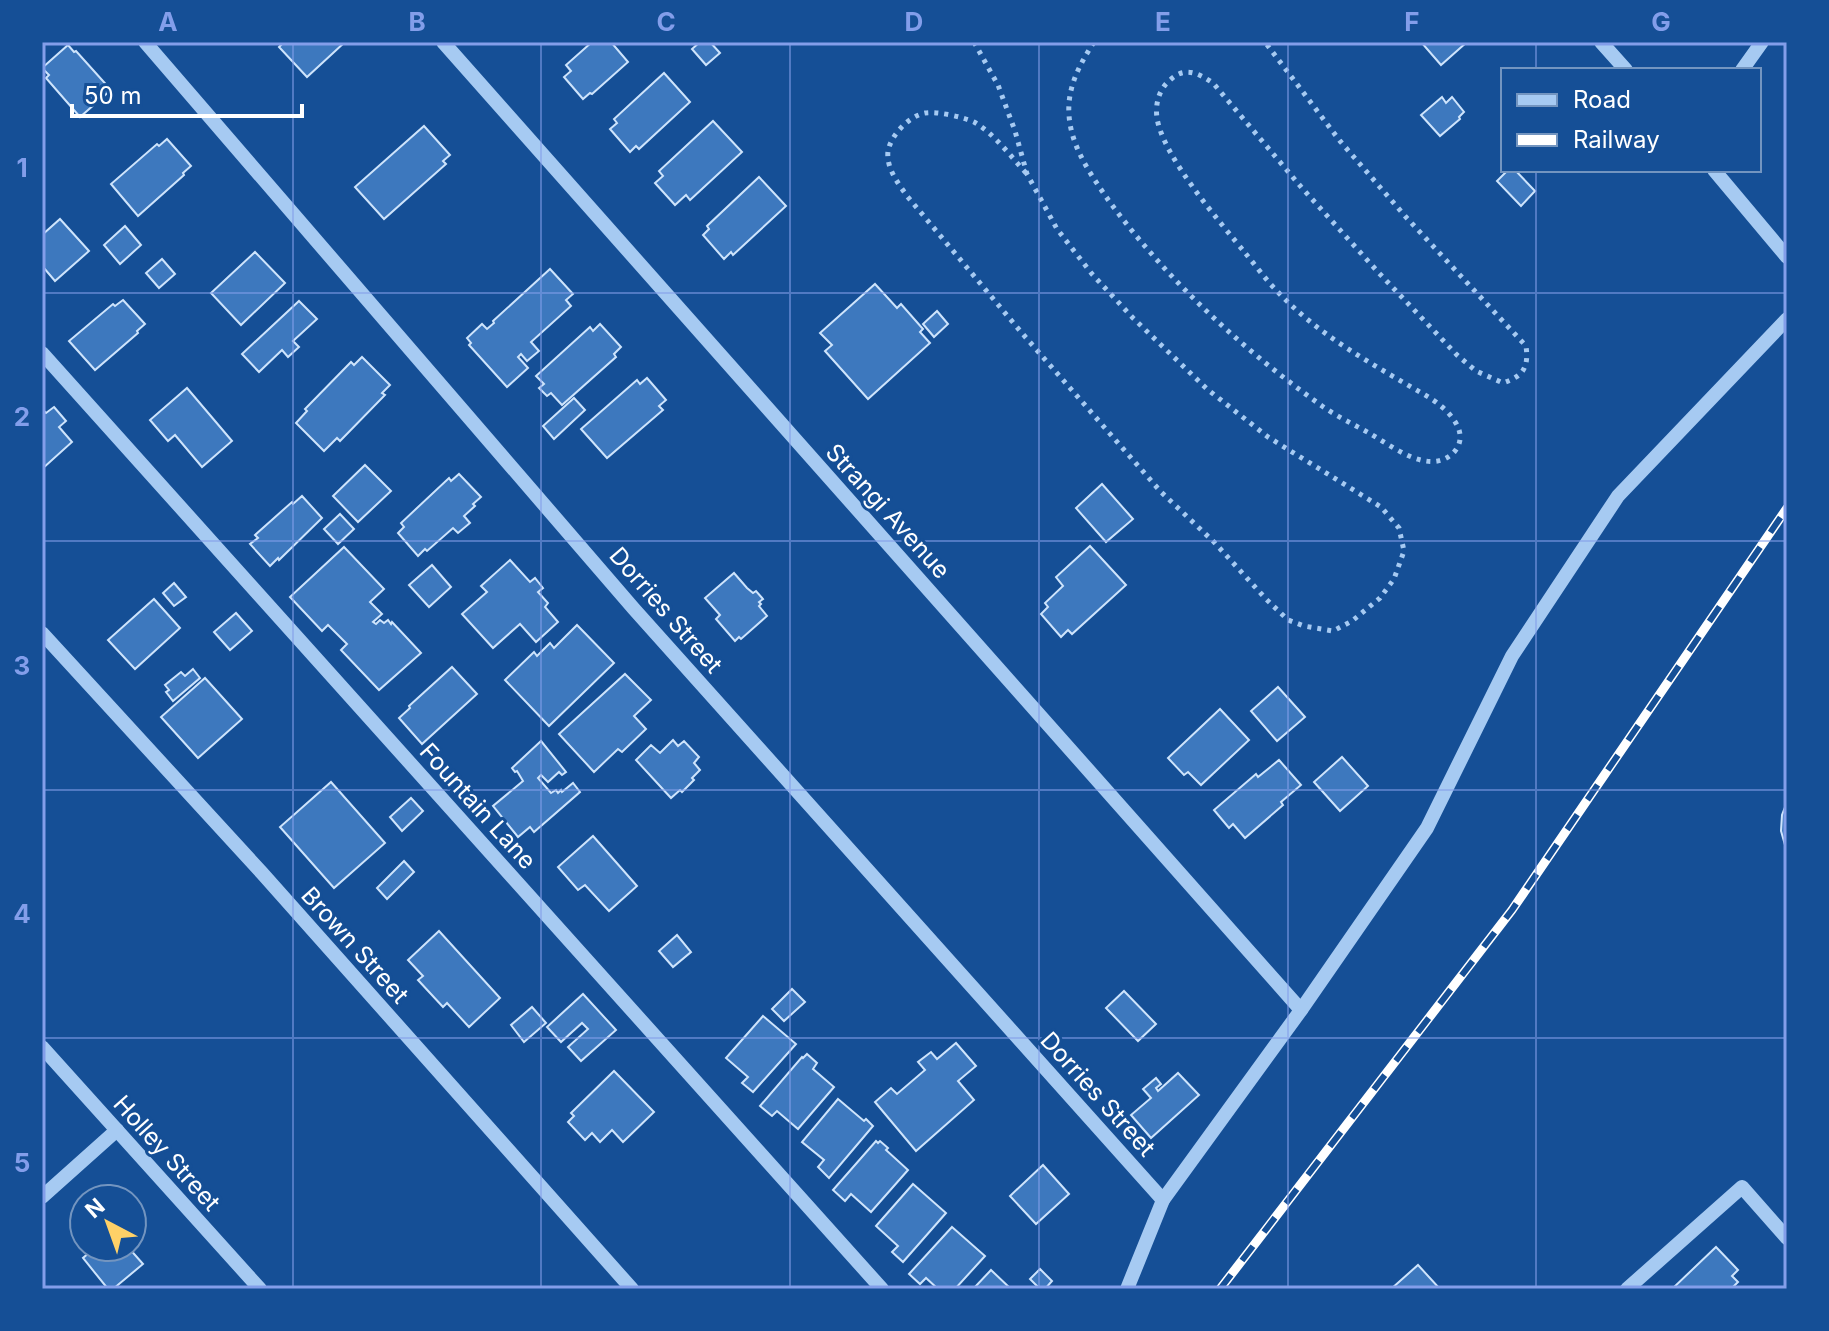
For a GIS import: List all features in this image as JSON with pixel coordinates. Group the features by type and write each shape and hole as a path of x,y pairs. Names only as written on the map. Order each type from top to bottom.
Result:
{"street":[{"name":"Dorries Street","path":"145,42 634,609 1163,1200"},
{"name":"Strangi Avenue","path":"443,42 1301,1010"},
{"path":"1601,42 1624,68"},
{"path":"1743,68 1762,42"},
{"path":"1716,172 1787,257"},
{"path":"1127,1289 1163,1200 1301,1010 1427,828 1512,656 1618,496 1787,319"},
{"name":"Fountain Lane","path":"42,353 882,1289"},
{"name":"Brown Street","path":"42,633 262,873 632,1289"},
{"name":"Holley Street","path":"42,1047 260,1289"},
{"path":"42,1197 117,1130"},
{"path":"1627,1289 1742,1187 1787,1238"}],"path":[{"path":"974,42 998,85 1027,174 1057,229 1092,274 1207,389 1268,437 1381,507 1399,528 1404,551 1394,579 1380,598 1352,621 1333,631 1304,626 1288,620 1266,599 1214,542 1161,492 916,208 892,174 888,152 895,135 910,120 926,113 952,115 973,122 990,134 1027,174"},
{"path":"1094,42 1079,65 1070,91 1068,115 1077,149 1092,176 1130,229 1199,304 1257,356 1325,408 1408,456 1426,462 1445,460 1457,448 1460,434 1453,418 1434,401 1319,330 1277,291 1215,217 1169,150 1157,119 1157,97 1169,80 1182,72 1196,72 1213,83 1321,209 1457,355 1476,371 1503,383 1517,379 1524,368 1526,346 1340,141 1265,42"}],"building":[{"path":"284,42 345,42 307,77 279,47"},
{"path":"592,42 611,42 628,62 583,99 564,77 571,71 566,65"},
{"path":"700,42 710,42 720,53 706,65 692,49"},
{"path":"1421,42 1467,42 1441,65"},
{"path":"68,45 111,90 80,117 46,78 49,75 42,68"},
{"path":"664,73 690,102 639,149 636,146 630,152 610,129 617,123 614,119"},
{"path":"1442,97 1446,103 1452,97 1464,112 1440,136 1421,115"},
{"path":"713,121 742,152 690,200 686,195 675,205 655,183 663,176 659,171"},
{"path":"424,126 450,155 443,161 446,164 384,219 355,187"},
{"path":"167,139 191,166 138,216 111,184"},
{"path":"1506,172 1517,172 1535,191 1521,206 1497,181"},
{"path":"759,177 786,206 733,255 731,252 724,259 703,235 709,229 707,226"},
{"path":"60,219 89,251 55,281 44,268 42,270 42,235"},
{"path":"125,226 141,245 120,264 104,245"},
{"path":"255,252 285,283 241,325 211,293"},
{"path":"162,259 175,274 159,288 146,273"},
{"path":"550,269 573,294 566,300 571,306 531,342 539,351 527,361 521,354 518,357 528,368 507,387 469,345 471,343 467,338 482,324 487,329"},
{"path":"875,284 897,308 901,304 923,329 920,332 930,343 868,399 825,351 832,345 820,333"},
{"path":"123,300 145,324 95,370 69,341 113,304 115,306"},
{"path":"299,301 317,319 293,341 299,347 288,357 282,350 259,372 242,354"},
{"path":"937,311 948,324 934,337 923,324"},
{"path":"600,324 621,347 614,354 616,357 562,405 551,393 547,396 539,388 544,384 536,376 590,327 593,331"},
{"path":"362,357 390,385 382,393 385,395 340,441 337,438 324,451 296,423 307,411 305,409 351,362 354,365"},
{"path":"647,378 666,400 659,406 663,410 607,458 581,429 637,380 640,384"},
{"path":"187,388 232,441 202,467 175,435 168,441 150,420"},
{"path":"574,398 585,410 554,439 543,426"},
{"path":"54,407 66,421 59,427 72,442 42,469 42,409 46,413"},
{"path":"365,465 391,491 358,522 333,496"},
{"path":"459,474 481,497 464,516 470,523 458,533 453,528 418,556 398,533 404,527 401,523 449,478 451,481"},
{"path":"1102,484 1133,519 1106,542 1076,508"},
{"path":"302,496 322,518 270,566 250,544 258,538 255,535"},
{"path":"340,514 354,529 338,544 324,529"},
{"path":"1090,546 1126,585 1072,634 1068,630 1061,637 1041,614 1048,607 1045,603 1063,586 1056,577"},
{"path":"344,547 384,589 370,602 382,614 373,622 392,622 421,653 379,690 341,650 347,644 328,625 322,631 290,597"},
{"path":"510,560 530,582 535,578 543,588 538,592 548,603 545,607 558,622 536,642 520,624 493,648 462,614 487,592 481,586"},
{"path":"432,565 451,587 429,607 409,585"},
{"path":"734,573 747,588 753,593 756,591 763,599 759,606 767,616 735,641 716,619 720,615 705,598"},
{"path":"174,583 186,597 174,606 163,593"},
{"path":"154,599 180,628 135,669 108,640"},
{"path":"236,613 252,631 230,650 214,632"},
{"path":"577,625 614,663 549,726 505,680 534,652 537,656 550,643 554,648"},
{"path":"452,667 477,694 422,744 399,718"},
{"path":"193,669 200,678 173,701 165,685 181,672 185,676"},
{"path":"625,674 651,700 634,716 646,729 622,752 618,749 594,772 559,734"},
{"path":"205,678 242,719 198,758 161,717"},
{"path":"1278,687 1305,717 1277,741 1251,711"},
{"path":"1220,709 1249,740 1201,785 1188,772 1184,775 1168,758"},
{"path":"673,740 678,746 684,741 699,757 694,763 700,770 682,792 680,790 671,798 636,760 651,745 660,753"},
{"path":"541,741 566,772 562,775 559,772 548,782 541,775 538,778 551,793 556,790 562,792 573,783 580,792 534,832 530,827 518,837 493,806 523,781 512,768"},
{"path":"1342,757 1368,786 1340,811 1314,782"},
{"path":"1279,760 1301,785 1245,838 1233,824 1229,828 1214,810 1256,774 1258,777"},
{"path":"331,782 385,843 334,888 280,827"},
{"path":"411,798 423,811 402,831 390,817"},
{"path":"1787,802 1787,852 1781,831"},
{"path":"593,836 637,886 609,911 585,885 578,890 558,867"},
{"path":"404,861 414,872 387,899 377,888"},
{"path":"439,931 500,998 469,1027 447,1003 443,1007 418,980 423,976 408,960"},
{"path":"677,935 691,952 673,967 659,951"},
{"path":"792,989 805,1002 784,1021 772,1009"},
{"path":"1124,991 1156,1024 1138,1041 1106,1008"},
{"path":"583,994 616,1030 581,1061 568,1047 588,1029 582,1023 561,1042 547,1027"},
{"path":"532,1007 546,1023 524,1042 511,1025"},
{"path":"763,1016 796,1044 753,1092 742,1083 748,1077 726,1058"},
{"path":"956,1043 976,1066 958,1081 974,1100 916,1151 875,1102 891,1088 897,1094 925,1070 918,1062 931,1052 937,1059"},
{"path":"807,1054 817,1063 813,1069 834,1087 798,1129 777,1111 772,1116 760,1106"},
{"path":"614,1071 654,1112 623,1142 612,1130 600,1142 592,1133 585,1140 568,1122 574,1116 571,1113"},
{"path":"1178,1073 1199,1095 1151,1138 1131,1115 1151,1098 1143,1089 1156,1078 1161,1084 1156,1088 1158,1091"},
{"path":"838,1099 873,1126 829,1178 818,1167 824,1160 802,1142"},
{"path":"876,1141 888,1148 886,1150 908,1170 871,1212 851,1194 845,1201 833,1190"},
{"path":"1043,1165 1069,1194 1036,1224 1010,1196"},
{"path":"913,1184 946,1213 903,1262 892,1252 898,1246 876,1226"},
{"path":"952,1227 985,1256 955,1289 938,1289 926,1278 920,1284 909,1274"},
{"path":"1716,1247 1738,1270 1732,1276 1738,1282 1731,1289 1672,1289"},
{"path":"87,1263 143,1264 113,1289 108,1289"},
{"path":"1418,1265 1440,1289 1391,1289"},
{"path":"1040,1269 1052,1281 1045,1289 1040,1289 1030,1279"},
{"path":"991,1270 1011,1289 973,1289"}],"railway":[{"path":"1220,1289 1512,910 1787,508"}]}
